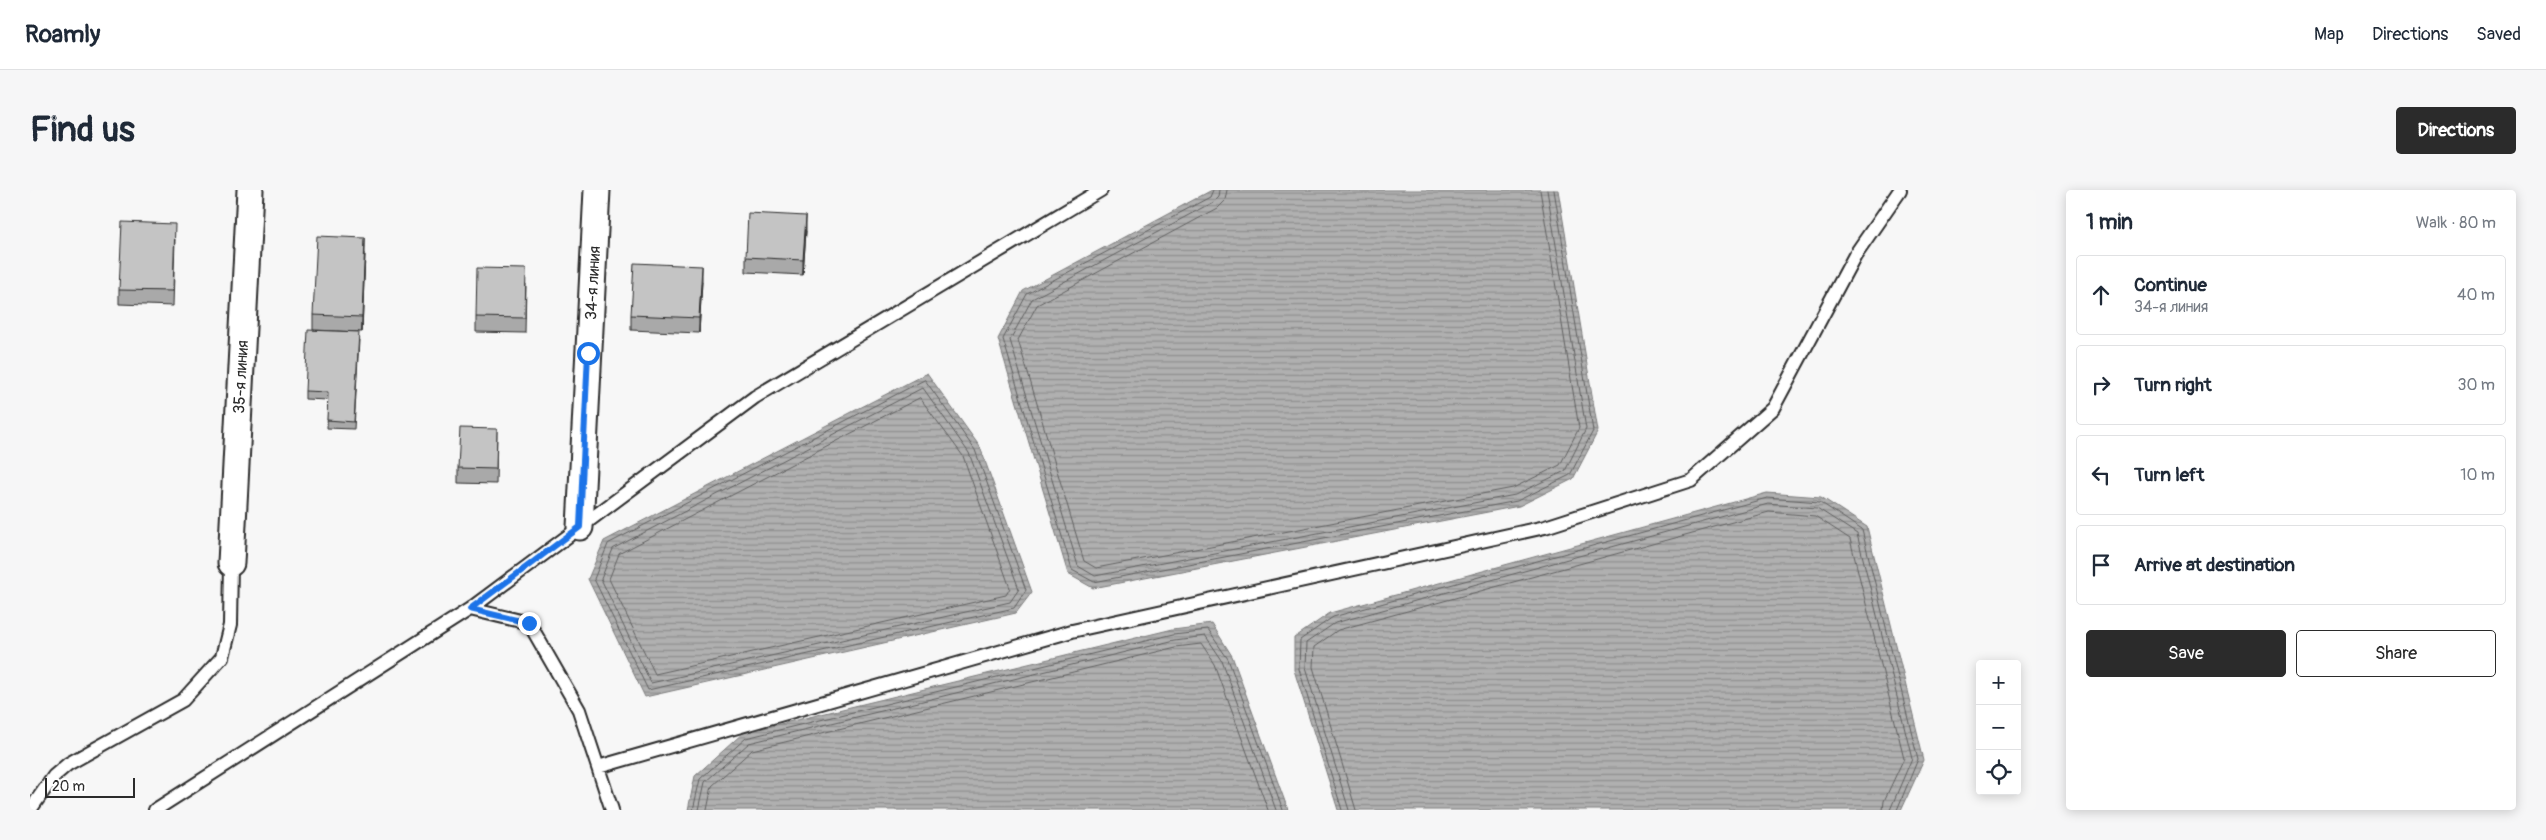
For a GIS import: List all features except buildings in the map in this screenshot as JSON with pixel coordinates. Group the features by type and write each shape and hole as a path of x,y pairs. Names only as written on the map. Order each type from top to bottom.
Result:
{"street":[{"name":"35-я линия","path":"231,564 250,190"},
{"name":"34-я линия","path":"580,527 597,190"}],"lane":[{"path":"154,810 470,609 755,397 1101,190"},
{"path":"598,767 1072,631 1545,527 1691,480 1773,408 1855,255 1900,190"},
{"path":"30,810 43,805 54,776 68,764 183,700 222,657 230,625 231,564"},
{"path":"470,609 529,623 578,710 612,810"}],"water":[{"path":"1212,190 1558,190 1598,431 1573,479 1519,506 1093,588 1068,574 998,339 1023,291"},
{"path":"927,373 980,447 1032,592 1016,613 645,697 588,579 604,541"},
{"path":"1767,493 1821,497 1867,527 1924,760 1901,810 1338,810 1294,670 1294,638 1330,613"},
{"path":"1212,624 1232,656 1288,810 688,810 695,776 743,733 1173,629"}],"route":[{"path":"529,623 470,609 580,527 588,353"}]}
